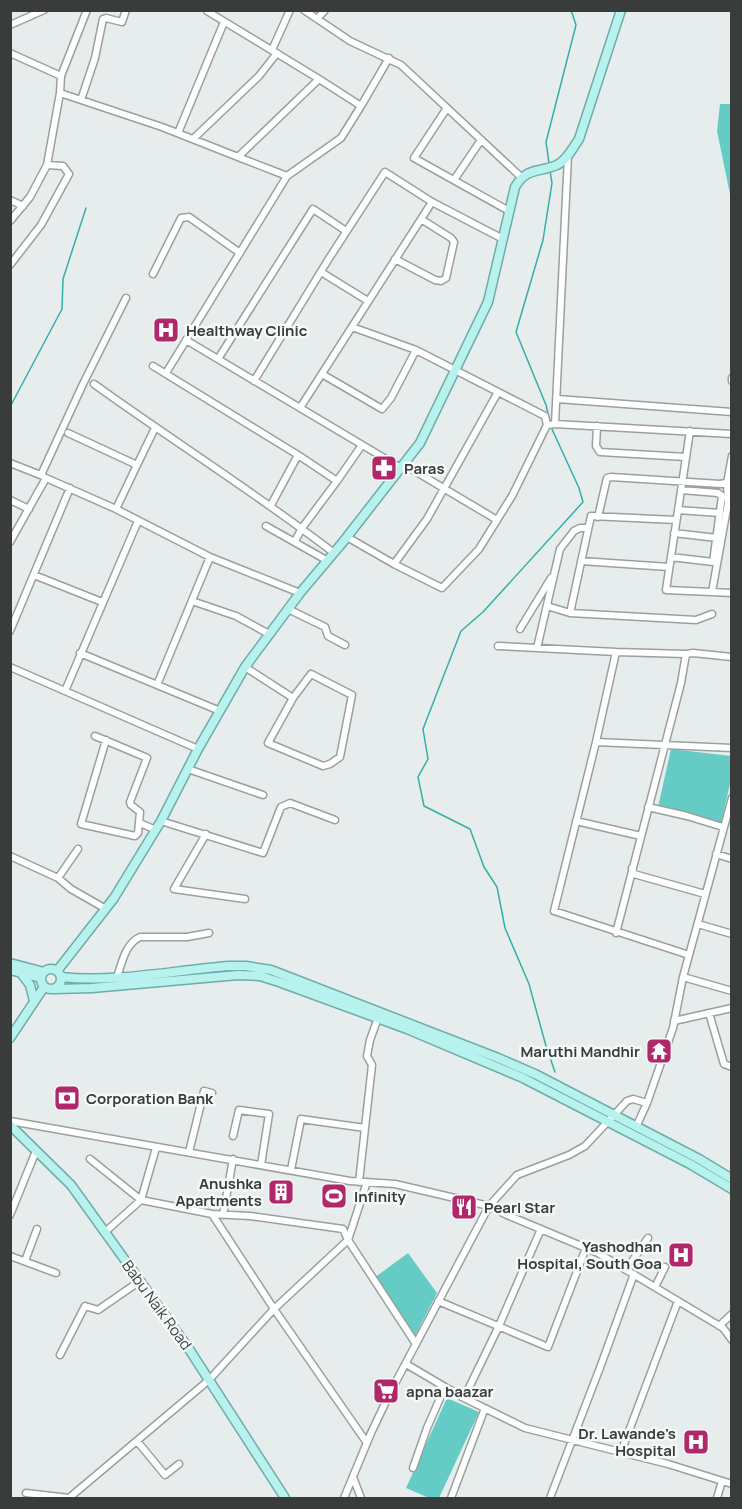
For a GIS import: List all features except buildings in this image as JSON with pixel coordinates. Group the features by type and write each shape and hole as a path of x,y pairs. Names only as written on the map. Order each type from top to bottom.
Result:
{"main road":[{"path":"55,989 61,983 59,974 106,909 156,830 198,749 245,667 300,593 420,443 488,302 515,187 521,177 535,170 558,165 579,139 621,10"},
{"path":"10,963 43,979 50,989 92,988 250,975 279,982 378,1018 636,1127 699,1159 732,1179"},
{"path":"10,1038 34,1002 49,969 59,974 85,979 230,966 271,970 535,1074 732,1189"},
{"path":"10,970 43,979"},
{"path":"21,973 32,990 34,1002"},
{"name":"Babu Naik Road","path":"10,1123 70,1185 105,1232 209,1380 285,1498"}],"street":[{"path":"10,25 44,10"},
{"path":"10,221 30,197 47,165 61,76 87,10"},
{"path":"81,100 95,58 103,19 122,22 126,10"},
{"path":"178,133 221,20 222,10"},
{"path":"193,139 259,76 274,52 290,10"},
{"path":"304,10 350,41 401,65 521,177"},
{"path":"316,19 325,10"},
{"path":"207,12 362,106"},
{"path":"10,53 61,76"},
{"path":"166,373 287,176 341,138 389,58"},
{"path":"238,157 319,79"},
{"path":"60,93 178,133 287,176"},
{"path":"447,108 414,158 509,210"},
{"path":"454,180 481,140"},
{"path":"555,424 568,155"},
{"path":"10,266 41,225 69,174 63,166 47,165"},
{"path":"254,381 385,172 432,202 503,239"},
{"path":"10,200 23,206"},
{"path":"300,408 432,202"},
{"path":"218,359 313,209 346,231"},
{"path":"153,274 183,217 189,217 240,253"},
{"path":"395,259 435,280 441,281 446,278 454,242 421,219"},
{"path":"321,272 368,301"},
{"path":"10,542 29,509 83,384 126,298"},
{"path":"347,537 442,588 480,549 512,496 547,425 545,416 456,370 416,350 352,327"},
{"path":"186,340 363,445 444,488 497,520"},
{"path":"322,374 382,409 391,399 416,350"},
{"path":"153,366 337,481"},
{"path":"94,384 155,428 272,505 334,552"},
{"path":"394,564 427,519 498,392"},
{"path":"557,399 732,412"},
{"path":"547,425 732,434"},
{"path":"597,426 596,446 600,452 686,457"},
{"path":"116,509 155,428"},
{"path":"690,431 666,590 732,593"},
{"path":"68,433 137,465"},
{"path":"295,541 302,528 363,445"},
{"path":"272,505 298,455"},
{"path":"712,592 728,524 732,456"},
{"path":"10,463 116,509 210,557 300,593"},
{"path":"598,517 607,478 729,483"},
{"path":"10,631 70,489"},
{"path":"671,557 713,562 717,538 722,496 718,493 681,490"},
{"path":"10,500 29,509"},
{"path":"678,510 720,513"},
{"path":"570,614 591,516 676,520"},
{"path":"65,691 138,521"},
{"path":"266,526 327,561"},
{"path":"537,648 560,549 568,537 580,528 588,528"},
{"path":"674,534 717,538"},
{"path":"157,685 210,557"},
{"path":"581,561 669,567"},
{"path":"520,629 554,572"},
{"path":"34,576 102,602"},
{"path":"192,601 237,616 269,634"},
{"path":"547,606 570,614 696,620 712,614"},
{"path":"288,609 325,627 328,636 345,645"},
{"path":"498,646 616,652 686,654 693,652 732,657"},
{"path":"616,652 554,911 689,955"},
{"path":"80,653 220,711"},
{"path":"616,933 681,682 686,654"},
{"path":"10,667 198,749"},
{"path":"245,667 292,698"},
{"path":"311,674 352,695 340,757 330,764 323,766 268,743 292,698 311,674"},
{"path":"95,735 147,758 130,802 130,805 140,812 138,833 133,836 81,824 106,740"},
{"path":"596,742 732,748"},
{"path":"188,769 263,795"},
{"path":"636,1127 647,1103 674,1021 682,977 732,798"},
{"path":"161,821 263,853 281,807 290,803 335,820"},
{"path":"648,807 723,827"},
{"path":"576,821 641,836"},
{"path":"140,823 156,830"},
{"path":"206,834 174,889 244,899"},
{"path":"58,878 78,849"},
{"path":"716,854 732,859"},
{"path":"10,856 58,878 71,889 106,909"},
{"path":"632,868 634,874 705,894"},
{"path":"698,924 732,934"},
{"path":"117,977 126,950 135,939 140,937 187,937 209,933"},
{"path":"682,977 732,991"},
{"path":"674,1021 732,1008"},
{"path":"709,1013 724,1064 732,1066"},
{"path":"26,1493 69,1498 209,1380 274,1309 348,1240 363,1182 365,1128 372,1065 367,1056 378,1018"},
{"path":"189,1152 204,1091 212,1092"},
{"path":"344,1498 367,1443 406,1364 489,1206 517,1175 570,1155 585,1146 627,1101 633,1099 647,1103"},
{"path":"233,1136 239,1110 269,1114 261,1165"},
{"path":"291,1170 301,1119 365,1128"},
{"path":"10,1123 363,1182 395,1184 489,1206 586,1248 634,1274 719,1326 732,1340"},
{"path":"105,1232 141,1200 156,1148"},
{"path":"10,1215 36,1151"},
{"path":"90,1159 141,1200 212,1214 250,1216 343,1229 416,1344"},
{"path":"223,1215 233,1159"},
{"path":"212,1214 274,1309 367,1443"},
{"path":"25,1261 37,1229"},
{"path":"464,1398 498,1328 541,1229"},
{"path":"626,1270 648,1238"},
{"path":"438,1301 548,1347 586,1248"},
{"path":"10,1256 56,1273"},
{"path":"655,1287 665,1267"},
{"path":"550,1498 634,1274"},
{"path":"60,1355 85,1306 98,1310 140,1281"},
{"path":"621,1452 678,1301"},
{"path":"719,1326 732,1314"},
{"path":"406,1364 464,1398 525,1428 668,1464 732,1484"},
{"path":"413,1468 445,1387"},
{"path":"451,1498 485,1408"},
{"path":"137,1441 165,1475 179,1464"},
{"path":"353,1477 361,1498"},
{"path":"717,1498 722,1481"}],"shaded area":[{"path":"720,104 731,104 731,199 717,131"},
{"path":"671,749 731,756 731,780 721,823 658,807"},
{"path":"408,1253 437,1293 415,1336 374,1278"},
{"path":"447,1398 479,1412 439,1498 429,1498 406,1488"}],"waterway":[{"path":"549,163 546,142 576,25 571,10"},
{"path":"550,171 552,183 543,240 516,332 546,405 550,422"},
{"path":"10,407 62,309 63,279 86,208"},
{"path":"551,427 579,488 583,502 483,612 461,631 423,729 428,759 418,777 424,806 470,829 484,867 497,887 505,928 529,984 555,1072"}],"place":[{"name":"Healthway Clinic","path":"166,330"},
{"name":"Paras","path":"384,468"},
{"name":"Maruthi Mandhir","path":"659,1051"},
{"name":"Corporation Bank","path":"67,1098"},
{"name":"Anushka Apartments","path":"281,1192"},
{"name":"Infinity","path":"334,1196"},
{"name":"Pearl Star","path":"464,1207"},
{"name":"Yashodhan Hospital, South Goa","path":"681,1255"},
{"name":"apna baazar","path":"386,1391"},
{"name":"Dr. Lawande's Hospital","path":"696,1442"}]}
